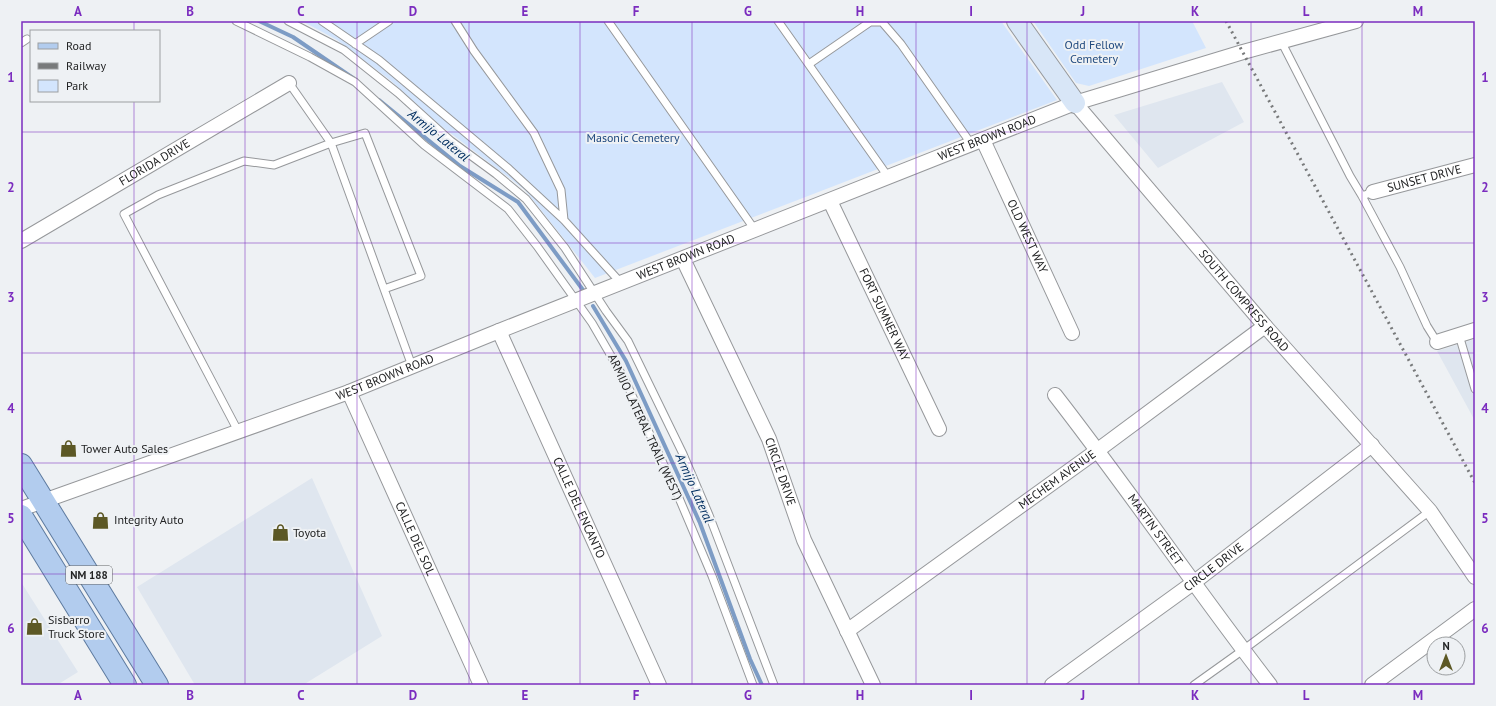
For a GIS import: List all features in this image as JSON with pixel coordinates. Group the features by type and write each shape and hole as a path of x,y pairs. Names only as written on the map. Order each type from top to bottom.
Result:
{"main road":[{"name":"NM 188","path":"21,465 157,685"},
{"name":"NM 188","path":"21,516 125,685"}],"street":[{"name":"SOUTH COMPRESS ROAD","path":"1017,21 1075,103 1265,326 1430,511 1475,577"},
{"name":"WEST BROWN ROAD","path":"21,509 349,392 1075,103 1281,41 1355,21"},
{"name":"FLORIDA DRIVE","path":"21,241 289,83"},
{"name":"OLD WEST WAY","path":"977,142 1072,333"},
{"name":"SUNSET DRIVE","path":"1367,194 1475,165"},
{"name":"FORT SUMNER WAY","path":"830,201 939,429"},
{"name":"CIRCLE DRIVE","path":"682,259 769,439 804,540 873,685"},
{"name":"MECHEM AVENUE","path":"848,631 1098,450 1265,326"},
{"path":"1437,342 1475,330"},
{"name":"CALLE DEL ENCANTO","path":"499,331 660,685"},
{"name":"CALLE DEL SOL","path":"349,392 482,685"},
{"name":"MARTIN STREET","path":"1055,395 1098,450 1193,583 1270,685"},
{"name":"CIRCLE DRIVE","path":"1052,685 1193,583 1372,445"},
{"path":"1372,685 1475,610"}],"lane":[{"name":"ARMIJO LATERAL TRAIL (WEST)","path":"236,21 355,82 424,145 508,209 537,246 592,323 625,380 712,576 753,685"},
{"path":"288,21 344,50 398,93 450,141 496,174 526,199 565,248 606,312 628,341 683,454 709,515 774,685"},
{"path":"322,21 379,60 503,164 564,220 621,283"},
{"path":"356,44 389,21"},
{"path":"455,21 474,51 534,133 561,190 564,220"},
{"path":"608,21 755,230"},
{"path":"778,21 888,178"},
{"path":"809,64 871,21 882,22 901,44 977,142"},
{"path":"1281,41 1350,176 1367,194 1427,326 1437,342"},
{"path":"289,83 331,143 412,366"},
{"path":"238,431 124,214 158,195 244,161 274,165 331,143 365,133 421,276 384,289"},
{"path":"1459,335 1475,389"},
{"path":"1194,685 1430,511"}],"shaded area":[{"path":"1222,82 1244,122 1158,168 1114,115"},
{"path":"1475,339 1475,421 1437,351"},
{"name":"Toyota","path":"312,478 382,636 303,685 195,685 137,587"},
{"name":"Sisbarro Truck Store","path":"21,582 78,672 57,685 21,685"}],"green space":[{"name":"Masonic Cemetery","path":"302,21 1001,21 1057,100 595,278 525,190 441,126 390,80 337,40"},
{"name":"Odd Fellow Cemetery","path":"1033,21 1192,21 1206,48 1089,86 1076,83"}],"waterway":[{"name":"Armijo Lateral","path":"259,21 293,37 353,78"},
{"name":"Armijo Lateral","path":"379,100 460,166 518,202 583,290"},
{"name":"Armijo Lateral","path":"593,306 626,361 700,523 750,659 762,685"}],"railway":[{"path":"1226,21 1475,483"}],"place":[{"name":"Tower Auto Sales","path":"68,449"},
{"name":"Integrity Auto","path":"101,520"},
{"name":"Toyota","path":"280,533"},
{"name":"Sisbarro Truck Store","path":"35,627"}]}
